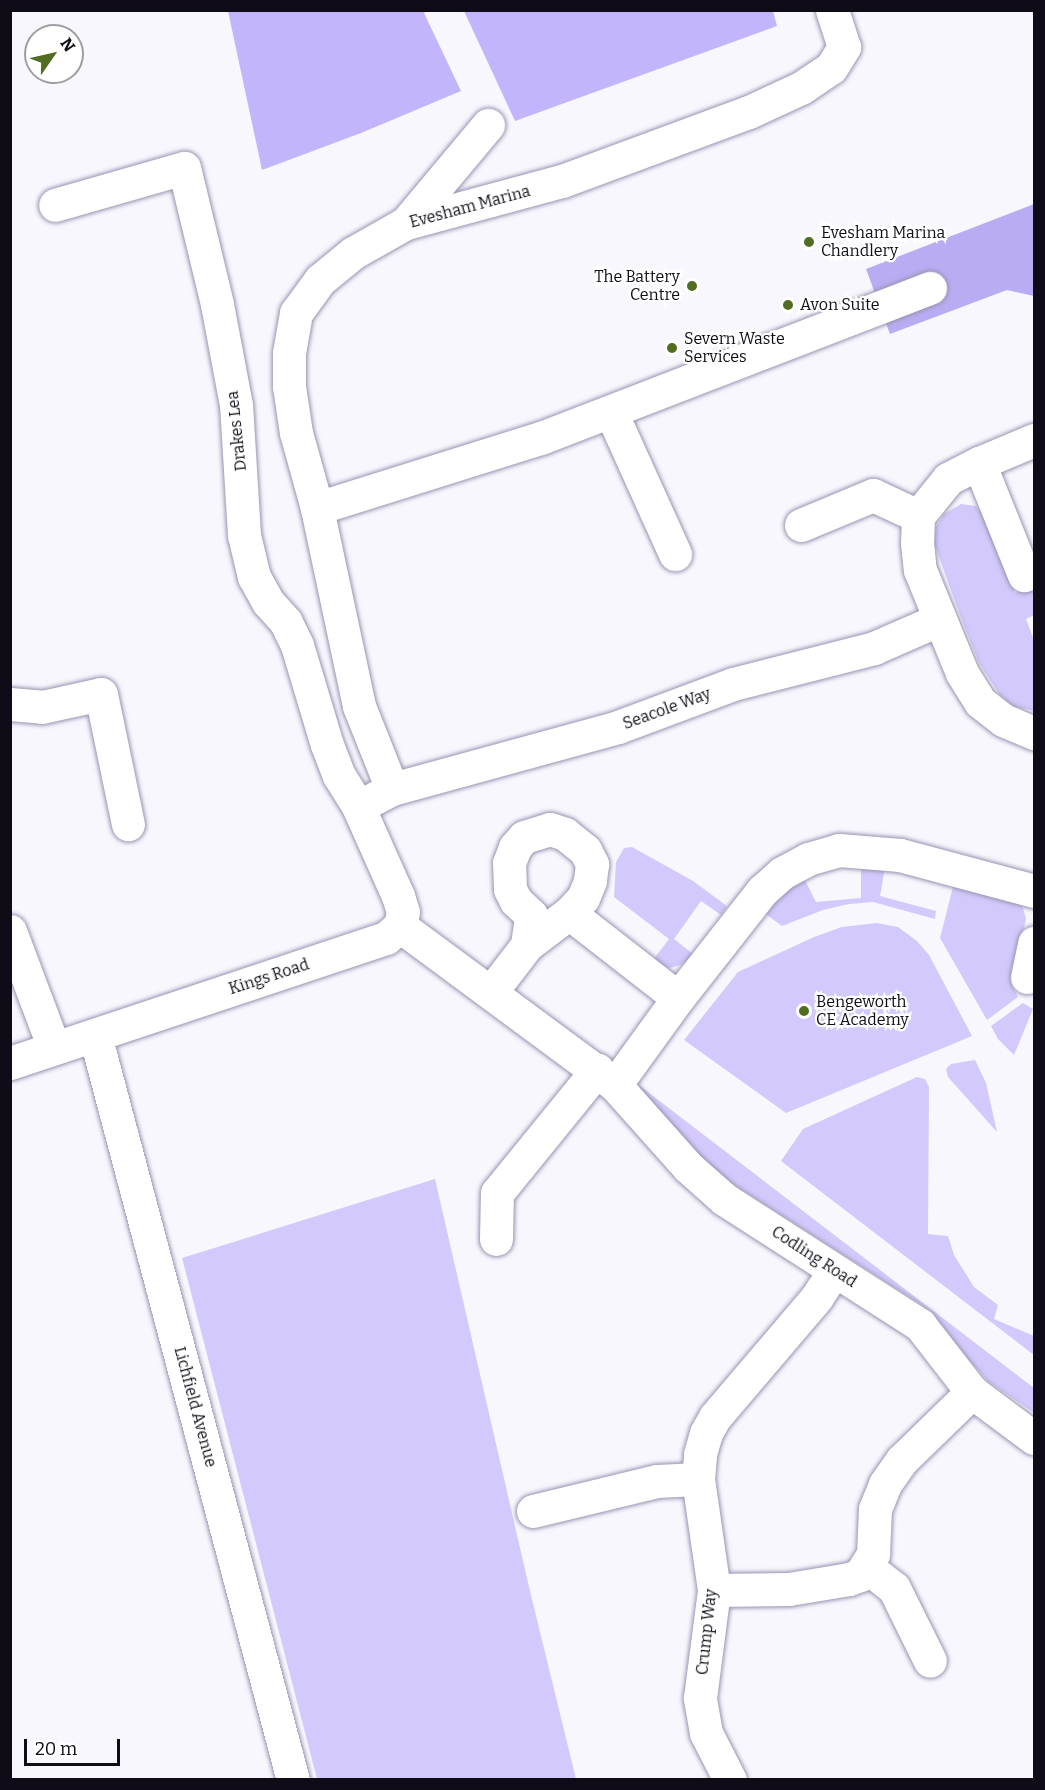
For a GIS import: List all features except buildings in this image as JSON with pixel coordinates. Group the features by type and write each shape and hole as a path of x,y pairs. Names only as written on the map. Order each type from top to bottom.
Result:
{"street":[{"name":"Evesham Marina","path":"392,789 359,706 317,507 296,433 289,386 289,353 296,313 321,280 352,253 406,223 434,218 562,182 749,112 801,88 831,69 844,47 832,10"},
{"path":"406,223 488,125"},
{"name":"Drakes Lea","path":"55,205 184,168 217,304 236,405 244,534 254,577 268,602 286,622 297,645 327,745 339,776 358,806"},
{"path":"317,507 541,438 930,288"},
{"path":"610,412 675,554"},
{"path":"1026,443 948,479 918,516 917,543 920,570 938,620 962,673 980,702 1003,720 1035,733"},
{"path":"979,463 1024,575"},
{"path":"801,525 873,495 918,516"},
{"name":"Seacole Way","path":"392,789 618,727 733,684 874,648 938,620"},
{"path":"10,704 42,707 101,694 128,824"},
{"path":"392,789 358,806 399,896 403,912 400,926"},
{"path":"492,992 527,945 569,913 582,898 590,881 592,864 585,850 577,841 550,829 524,837 515,847 508,863 508,877 516,901 531,915 527,945"},
{"path":"495,1239 497,1193 543,1136 606,1078 678,998 762,891 782,873 808,859 838,850 872,851 900,855 1035,891"},
{"path":"569,913 678,998"},
{"name":"Codling Road","path":"400,926 606,1078 688,1167 724,1200 920,1325 972,1392 1035,1438"},
{"name":"Kings Road","path":"10,1063 386,938 400,926"},
{"path":"10,931 54,1048"},
{"path":"1028,976 1035,944"},
{"name":"Lichfield Avenue","path":"95,1035 293,1779"},
{"name":"Crump Way","path":"730,1779 706,1733 700,1698 714,1590 698,1479 706,1433 716,1417 817,1297 834,1271"},
{"path":"714,1590 789,1589 860,1575 873,1554 875,1509 885,1484 902,1460 972,1392"},
{"path":"533,1511 657,1481 698,1479"},
{"path":"867,1567 894,1588 930,1661"}],"shaded area":[{"path":"228,11 427,11 424,13 461,91 361,133 262,170"},
{"path":"464,11 773,11 777,26 515,121"},
{"path":"1034,204 1034,296 1007,290 890,334 866,269"},
{"path":"961,504 976,506 986,519 1015,593 1034,585 1034,615 1026,619 1034,640 1034,711 1013,706 1000,695 979,663 934,543 936,527 944,514"},
{"path":"632,847 693,881 727,906 721,915 701,901 674,939 693,954 681,965 669,968 653,960 669,939 614,897 616,862 624,848"},
{"path":"861,866 885,867 880,896 936,911 935,919 873,902 849,904 823,910 782,926 763,912 803,876 816,902 861,898"},
{"path":"954,883 1015,899 1023,908 1026,919 1011,983 1018,997 987,1020 940,938"},
{"path":"876,923 898,927 917,941 929,955 972,1036 786,1113 684,1040 738,972 814,937 842,927"},
{"path":"1023,1003 1033,1009 1014,1055 998,1039 991,1026"},
{"path":"975,1060 986,1083 997,1132 948,1077 946,1069 951,1064"},
{"path":"917,1077 925,1079 929,1087 928,1234 948,1236 954,1255 974,1287 998,1305 994,1319 1034,1336 1034,1355 781,1161 803,1129"},
{"path":"640,1086 1034,1388 1034,1413 989,1382 930,1310 731,1183 708,1165 639,1090"},
{"path":"435,1179 529,1587 576,1779 317,1779 182,1258"}],"place":[{"name":"Evesham Marina Chandlery","path":"809,242"},
{"name":"The Battery Centre","path":"692,286"},
{"name":"Avon Suite","path":"788,305"},
{"name":"Severn Waste Services","path":"672,348"},
{"name":"Bengeworth CE Academy","path":"804,1011"}]}
